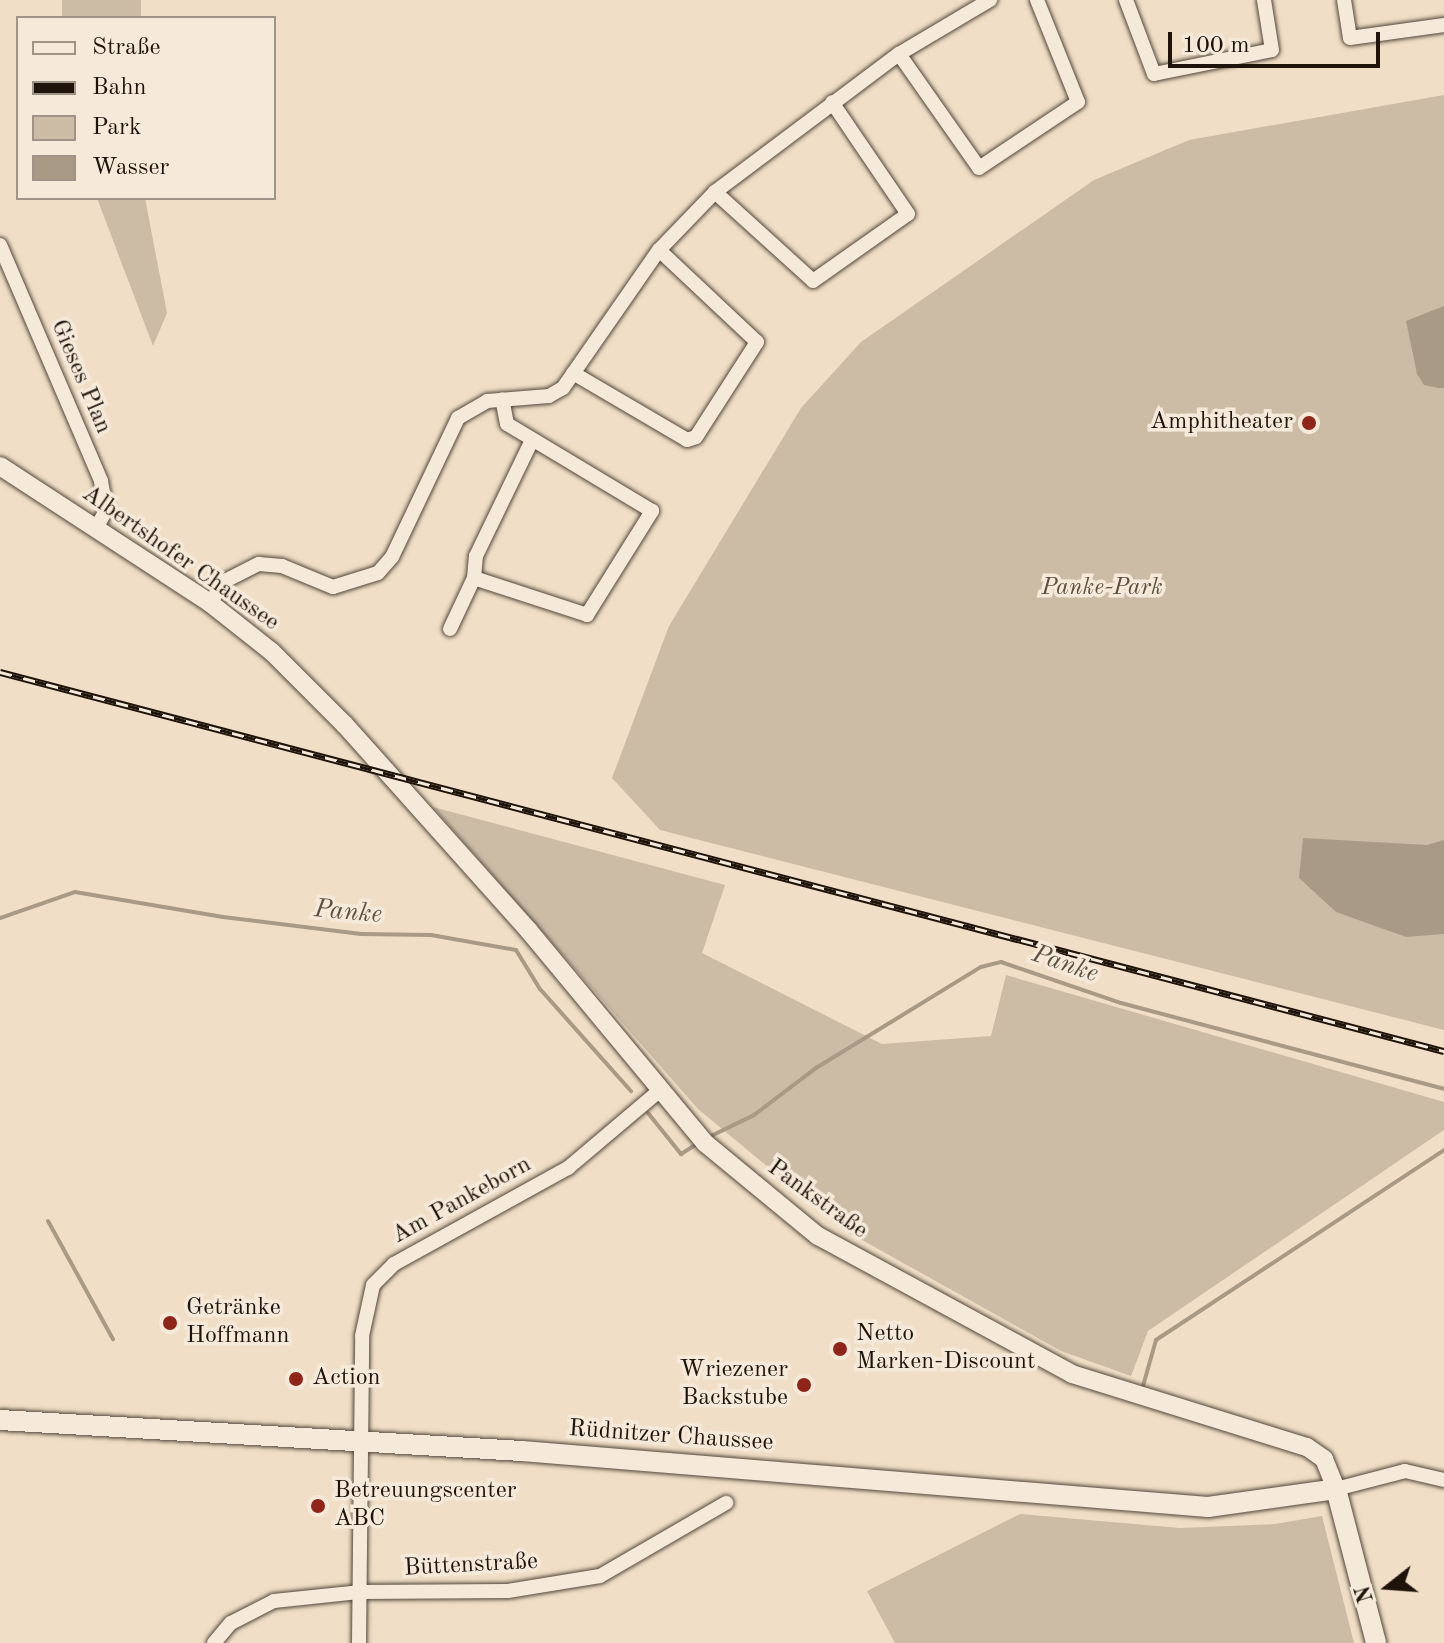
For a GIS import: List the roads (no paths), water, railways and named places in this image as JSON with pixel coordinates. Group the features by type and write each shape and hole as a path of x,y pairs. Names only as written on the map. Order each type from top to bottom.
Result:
{"main road":[{"name":"Rüdnitzer Chaussee","path":"0,1420 361,1440 1208,1507 1336,1489"},
{"path":"1336,1489 1376,1643"}],"street":[{"path":"210,603 225,581 259,564 282,566 333,587 378,573 392,557 458,418 475,405 502,399 549,396 573,373 659,250 715,192 899,54 990,0"},
{"path":"899,54 979,168 1078,102 1037,0"},
{"path":"1126,0 1154,74 1272,50 1264,0"},
{"path":"1344,0 1350,38 1444,25"},
{"path":"715,192 813,281 908,214 832,102"},
{"name":"Gieses Plan","path":"0,245 101,481 106,510 97,527"},
{"path":"573,373 687,440 696,437 757,342 659,250"},
{"path":"474,578 587,615 652,511 531,442 507,424 502,399"},
{"path":"450,629 474,578 476,556 531,442"},
{"name":"Albertshofer Chaussee","path":"0,466 210,603 272,652 389,774"},
{"name":"Pankstraße","path":"389,774 529,931 659,1091 717,1153 818,1236 1072,1374 1307,1447 1324,1459 1336,1489"},
{"name":"Am Pankeborn","path":"359,1643 364,1310 373,1285 394,1264 568,1168 659,1091"},
{"path":"1336,1489 1405,1471 1444,1480"},
{"name":"Büttenstraße","path":"214,1643 231,1623 274,1601 359,1592 508,1591 600,1576 726,1503"}],"water":[{"path":"1444,306 1444,388 1438,388 1424,385 1417,374 1406,321"},
{"path":"1303,838 1427,845 1444,840 1444,934 1406,937 1336,912 1299,878"}],"waterway":[{"name":"Panke","path":"0,918 75,892 223,917 361,934 431,935 516,950 540,989 631,1091"},
{"name":"Panke","path":"713,1135 754,1115 816,1068 981,967 1001,962 1121,1003 1444,1089"},
{"name":"Panke","path":"648,1113 681,1154 694,1146"},
{"path":"1143,1386 1156,1340 1444,1150"},
{"path":"48,1221 113,1339"}],"railway":[{"path":"0,672 1444,1051"}],"place":[{"name":"Amphitheater","path":"1309,423"},
{"name":"Getränke Hoffmann","path":"170,1323"},
{"name":"Netto Marken-Discount","path":"840,1349"},
{"name":"Action","path":"296,1379"},
{"name":"Wriezener Backstube","path":"804,1385"},
{"name":"Betreuungscenter ABC","path":"318,1506"}],"park label":[{"name":"Panke-Park","path":"1102,589"}]}
